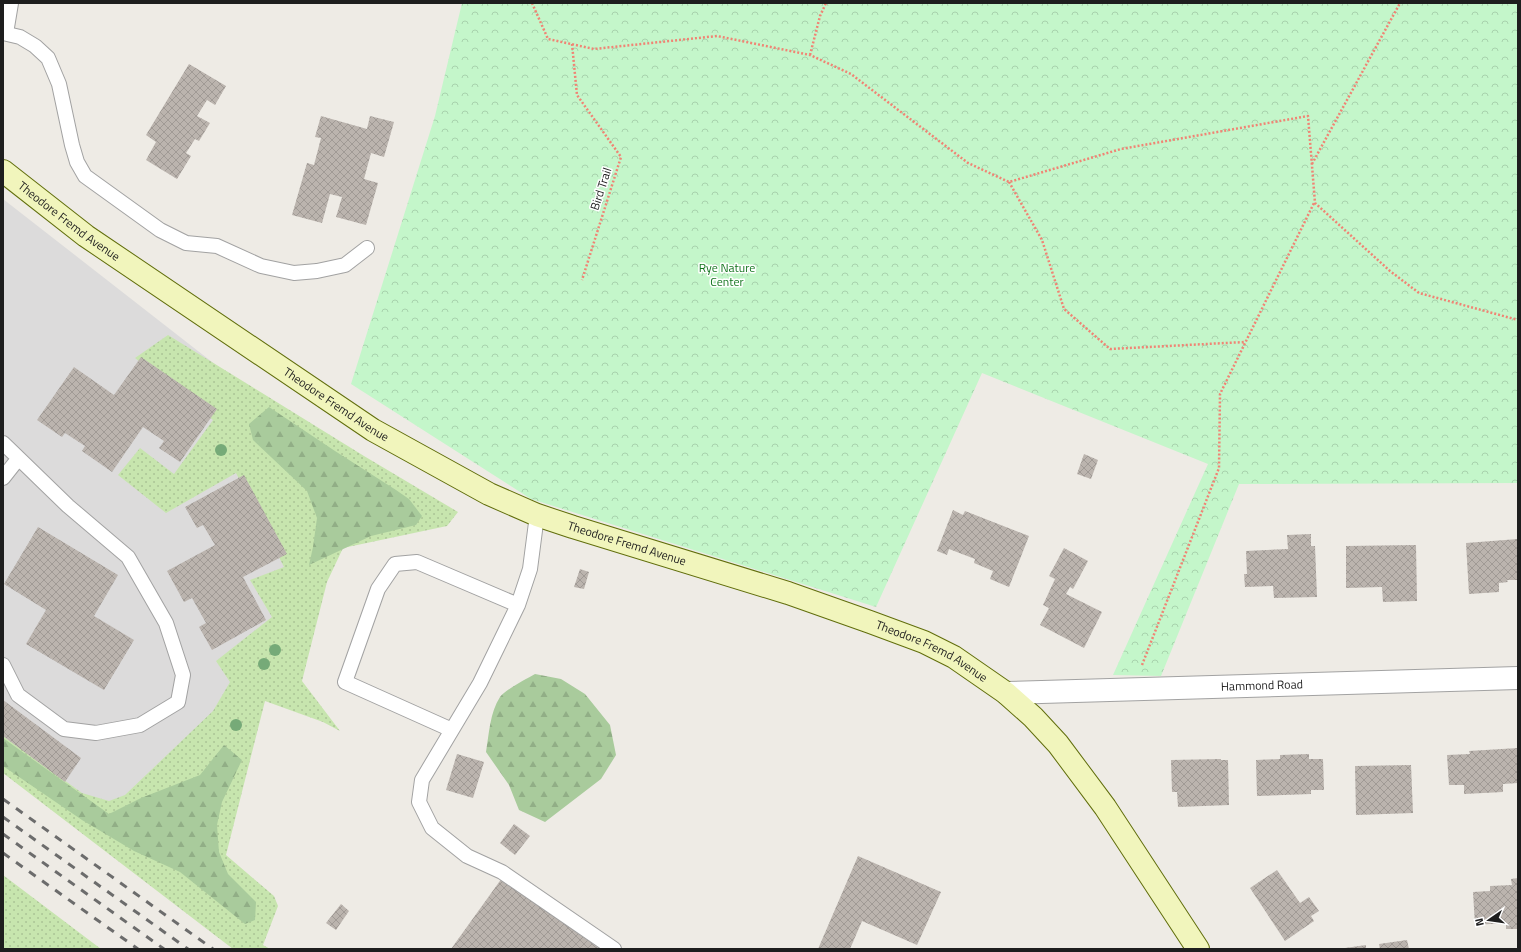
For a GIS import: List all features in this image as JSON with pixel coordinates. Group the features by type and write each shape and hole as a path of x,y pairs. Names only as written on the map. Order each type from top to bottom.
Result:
{"street":[{"path":"3,27 7,3"},
{"name":"Theodore Fremd Avenue","path":"3,171 86,236 374,430 489,494 537,515 788,593 877,624 924,642 954,657 1006,693 1058,744 1105,807 1198,949"},
{"name":"Hammond Road","path":"1006,693 1518,678"}],"lane":[{"path":"3,33 20,37 35,46 48,58 59,84 77,162 85,176 160,230 186,243 218,246 261,266 294,273 317,271 345,265 367,248"},
{"path":"3,443 68,506 128,557 166,623 183,674 178,702 140,726 96,733 64,728 18,695 3,665"},
{"path":"3,478 18,459"},
{"path":"537,515 530,569 518,604 480,683 422,780 420,802 432,828 467,856 502,872 614,949"},
{"path":"452,730 345,682 378,589 395,564 417,562 518,604"}],"path":[{"path":"532,3 548,40 594,49 717,36 810,55 851,74 968,163 1009,182 1042,240 1064,308 1110,349 1245,342"},
{"path":"810,55 820,16 826,3"},
{"path":"1311,165 1400,3"},
{"name":"Bird Trail","path":"572,44 577,95 621,157 582,280"},
{"path":"1009,182 1121,149 1308,116 1314,203 1220,394 1219,468 1132,690"},
{"path":"1314,203 1390,271 1419,293 1518,320"}],"shaded area":[{"path":"3,199 370,485 135,847 3,750"}],"green space":[{"name":"Rye Nature Center","path":"462,3 1518,3 1518,483 1239,484 1161,676 1113,675 1208,464 982,373 876,607 531,499 351,384 435,116"},
{"path":"168,335 458,512 447,526 343,548 327,582 302,681 340,731 323,722 265,701 226,855 274,896 278,906 263,945 270,949 233,949 3,773 3,736 82,793 109,801 125,795 213,711 230,682 216,661 272,617 250,580 284,567 236,473 166,513 118,475 140,448 174,474 213,420 135,358"},
{"path":"269,407 409,499 422,516 416,525 371,536 309,565 317,518 307,491 253,440 249,424"},
{"path":"535,674 561,679 585,694 610,725 616,755 601,779 545,822 519,810 509,785 486,752 492,716 500,697 511,688"},
{"path":"3,738 109,814 141,798 200,775 224,745 242,760 222,802 217,825 219,852 228,874 256,902 255,920 245,924 180,872 134,851 82,820 3,766"},
{"path":"3,875 101,949 3,949"}],"building":[{"path":"189,64 226,86 215,105 207,100 197,116 210,123 199,141 195,139 186,153 191,156 177,179 146,160 156,142 146,135"},
{"path":"321,116 367,129 370,116 394,122 384,157 371,153 364,179 378,183 366,225 336,217 342,197 330,194 322,223 292,215 307,163 314,165 321,138 315,137"},
{"path":"141,357 217,409 180,462 159,448 164,441 143,427 112,472 82,451 85,446 65,433 62,437 37,420 74,367 114,395"},
{"path":"1084,454 1098,460 1091,479 1077,474"},
{"path":"244,475 287,554 243,577 266,620 212,650 199,627 206,623 192,598 184,602 167,571 215,545 203,525 197,528 185,507"},
{"path":"953,510 963,515 965,511 1029,536 1009,587 990,579 993,571 974,563 975,559 949,549 947,555 937,551"},
{"path":"38,527 118,575 94,616 134,640 104,690 26,644 46,610 4,584"},
{"path":"1311,534 1311,546 1315,546 1317,597 1274,598 1273,586 1245,587 1244,574 1247,574 1246,551 1288,549 1287,535"},
{"path":"1518,539 1518,580 1507,580 1508,582 1499,583 1499,592 1469,594 1466,543"},
{"path":"1416,545 1417,601 1383,602 1382,587 1346,588 1346,546"},
{"path":"1064,548 1088,561 1073,589 1070,587 1066,594 1102,612 1084,648 1040,625 1049,608 1043,605 1055,579 1049,576"},
{"path":"580,569 589,572 584,589 574,587"},
{"path":"3,700 81,758 65,782 3,736"},
{"path":"1518,748 1518,783 1503,784 1503,792 1464,794 1464,785 1449,785 1447,755 1470,754 1469,751"},
{"path":"457,754 484,762 473,798 446,790"},
{"path":"1309,754 1309,759 1323,759 1324,790 1311,790 1311,794 1257,796 1256,760 1280,759 1280,755"},
{"path":"1171,760 1228,760 1229,805 1178,807 1177,792 1172,792"},
{"path":"1411,765 1413,813 1356,815 1355,766"},
{"path":"514,824 530,836 515,855 500,843"},
{"path":"858,856 941,892 917,945 862,921 850,949 818,949"},
{"path":"1277,870 1300,903 1309,897 1319,911 1311,916 1314,921 1285,941 1250,888"},
{"path":"502,878 600,949 451,949"},
{"path":"1518,878 1518,929 1506,929 1506,923 1475,925 1473,892 1490,891 1490,886 1512,885 1511,879"},
{"path":"341,904 349,911 336,930 326,923"},
{"path":"1407,940 1409,949 1380,949 1379,944"},
{"path":"1366,945 1366,949 1345,949 1345,948"}],"railway":[{"path":"3,799 213,949"},
{"path":"3,817 188,949"},
{"path":"3,834 164,949"},
{"path":"3,853 138,949"}]}
